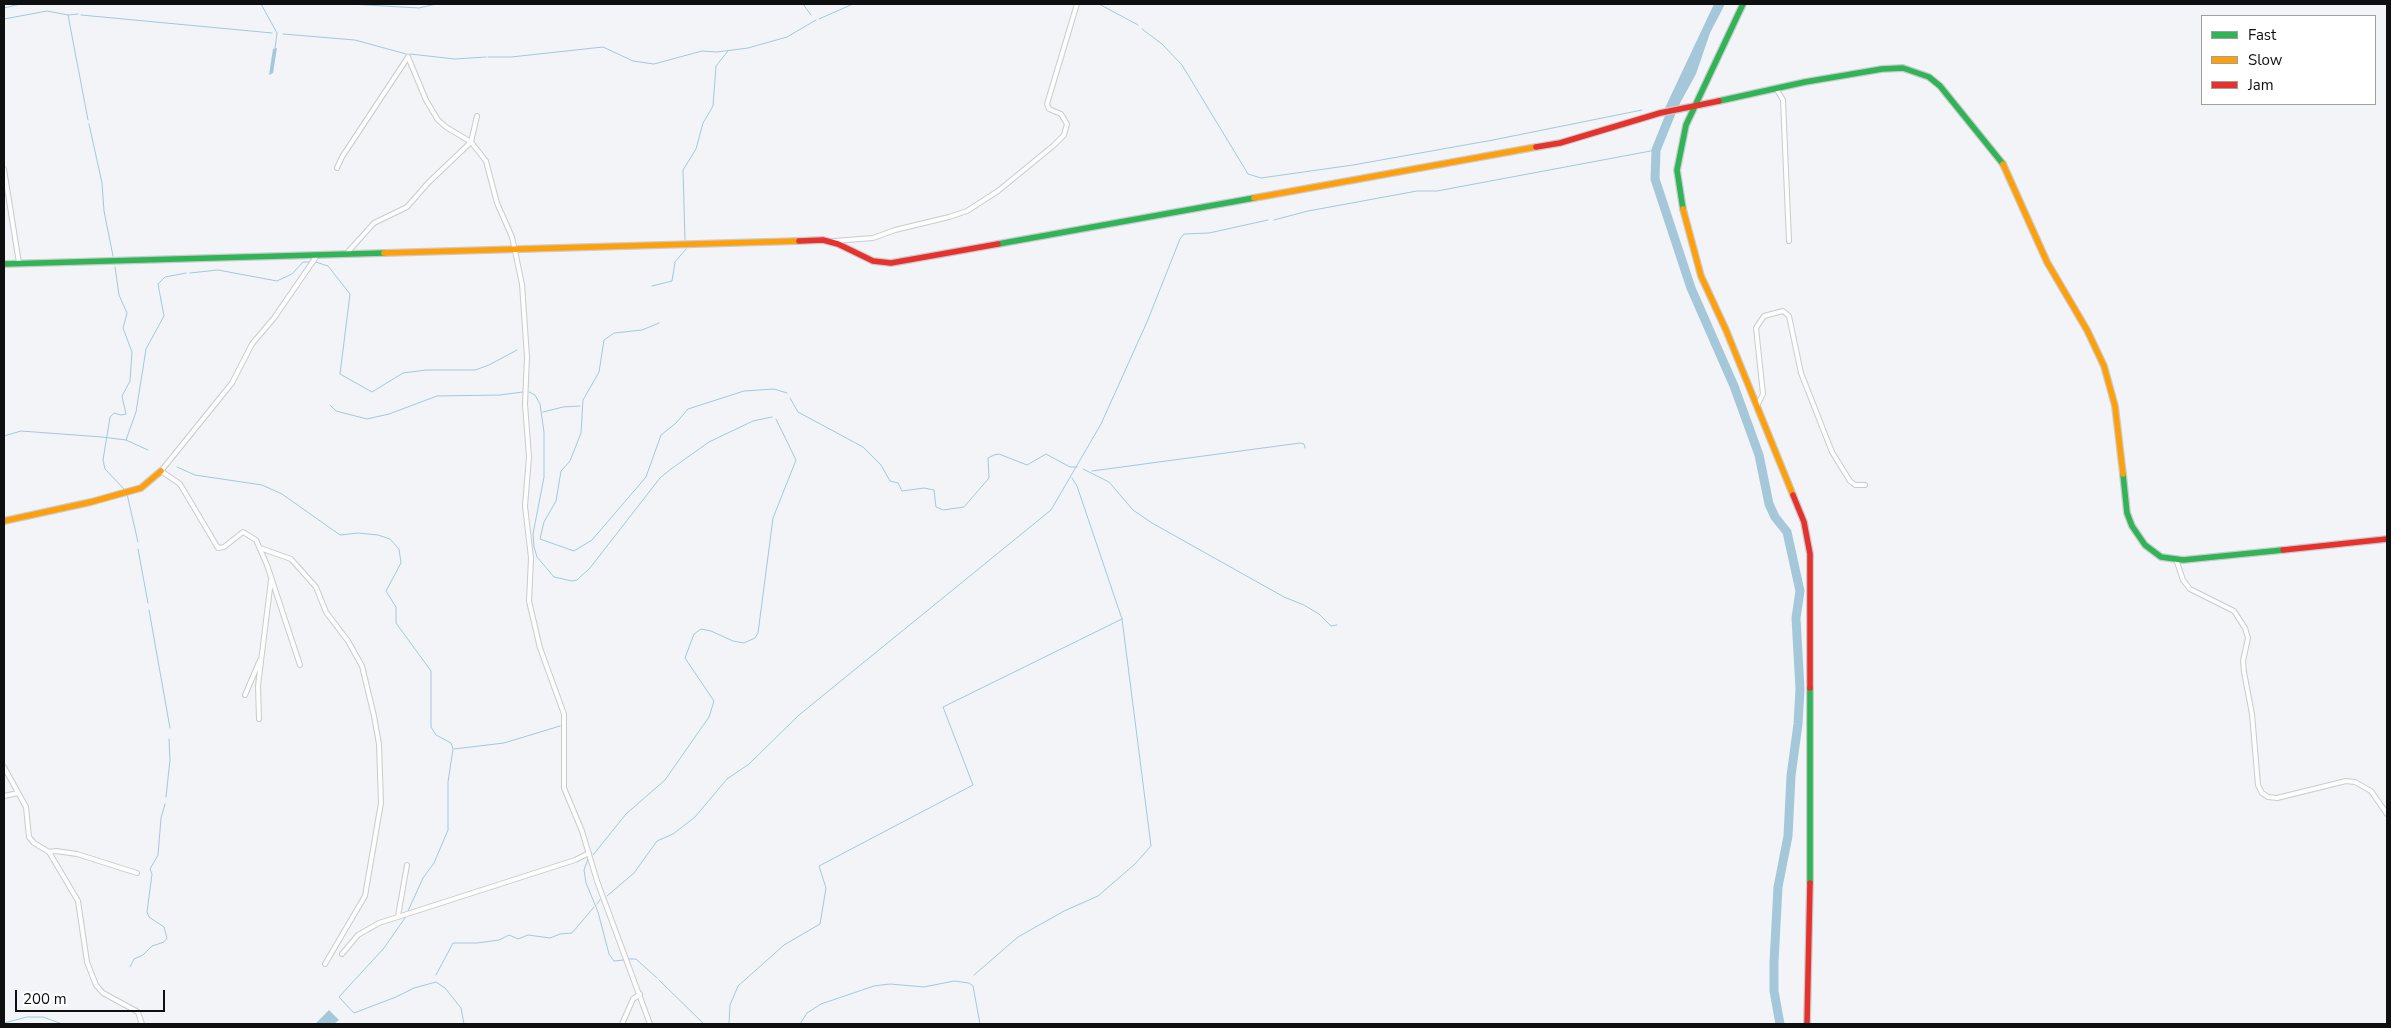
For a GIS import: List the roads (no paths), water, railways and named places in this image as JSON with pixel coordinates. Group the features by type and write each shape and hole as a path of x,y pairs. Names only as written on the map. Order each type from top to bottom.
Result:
{"main road":[{"path":"1743,4 1686,125 1677,170 1679,195 1701,276 1758,406 1804,522 1810,554 1811,832 1807,1024"},
{"path":"4,264 831,241 872,261 891,263 1560,143 1660,113 1777,90 1805,82 1896,68 1929,77 1945,91 2007,169 2047,262 2087,330 2104,366 2113,393 2127,513 2132,526 2150,550 2161,557 2176,559 2361,543 2387,539"},
{"path":"4,521 91,502 141,488 161,471"}],"street":[{"path":"831,241 873,238 967,211 998,191 1053,146 1064,135 1067,124 1061,114 1049,109 1047,104 1077,4"},
{"path":"337,168 342,157 408,57 426,100 438,120 471,142 486,162 497,203 512,237 522,284 527,357 525,404 529,457 525,506 531,558 529,601 540,648 564,714 564,788 650,1024"},
{"path":"1777,90 1783,100 1789,241"},
{"path":"345,256 374,223 407,208 428,183 471,142 477,116"},
{"path":"4,169 19,264"},
{"path":"300,666 271,578 260,548 253,536 243,532 224,547 218,548 180,484 161,471 232,383 252,344 274,318 316,256"},
{"path":"1758,406 1763,394 1756,328 1764,316 1783,311 1789,316 1801,372 1832,452 1850,481 1855,484 1865,485"},
{"path":"260,548 291,559 316,587 326,612 348,641 362,666 370,692 377,734 381,803 365,896 325,964"},
{"path":"2176,559 2183,580 2190,589 2234,611 2245,628 2248,638 2243,661 2244,672 2252,714 2258,785 2262,794 2277,798 2351,781 2371,791 2387,814"},
{"path":"259,719 258,686 271,578"},
{"path":"246,695 262,655"},
{"path":"4,767 26,807 29,837 34,843 49,852 78,901 87,962 96,985 103,993 138,1012 142,1024"},
{"path":"4,796 18,793"},
{"path":"49,852 77,854 137,873"},
{"path":"342,954 365,930 398,916 575,860 589,853"},
{"path":"398,916 407,865"},
{"path":"622,1024 633,999 640,994"}],"water":[{"path":"1714,4 1725,4 1710,33 1696,74 1679,105 1665,108"},
{"path":"277,48 273,73 269,75 273,49"},
{"path":"329,1010 339,1020 334,1024 315,1024"}],"waterway":[{"path":"4,8 20,4"},
{"path":"261,4 277,33 275,49"},
{"path":"349,4 419,8 436,4"},
{"path":"803,4 811,15"},
{"path":"819,19 853,4"},
{"path":"1099,4 1138,25"},
{"path":"4,19 47,11 68,15 78,14"},
{"path":"68,15 88,120"},
{"path":"81,15 272,33"},
{"path":"488,57 511,57 603,47 633,61 654,64 702,51 717,52 748,48 787,37 816,20"},
{"path":"1142,29 1162,44 1182,65 1248,174 1261,178 1353,165 1493,140 1642,110"},
{"path":"283,34 355,40 406,54"},
{"path":"685,240 683,170 696,149 703,123 713,106 716,66 728,51"},
{"path":"410,54 455,59 486,57"},
{"path":"1675,103 1656,150 1655,179 1691,288 1734,386 1759,455 1769,504 1775,517 1787,532 1800,591 1796,618 1800,689 1798,724 1791,776 1788,836 1778,887 1774,962 1774,991 1780,1024"},
{"path":"89,124 102,183 104,211 113,256"},
{"path":"1274,220 1308,211 1417,191 1437,191 1656,150"},
{"path":"607,896 634,873 657,841 673,834 695,817 727,779 749,764 799,715 1051,510 1101,424 1147,322 1180,239 1184,234 1209,233 1268,220"},
{"path":"652,286 672,281 675,262 686,249"},
{"path":"190,273 218,270 277,281 292,274 303,262 310,262"},
{"path":"316,262 328,266 350,294 340,374 372,392 403,373 426,370 475,370 489,365 517,350"},
{"path":"115,267 119,295 127,313 123,328 132,352 130,381 122,396 126,414 114,413 110,417 103,460 105,469 124,489"},
{"path":"126,440 136,412 146,349 164,316 158,284 165,277 186,273"},
{"path":"659,323 642,330 614,333 604,340 599,372 583,400 581,433 570,461 561,471 556,501 544,522 540,539 574,551 592,540 646,477 661,435 676,423 688,409 744,391 774,389 787,393"},
{"path":"330,405 336,411 367,419 389,414 437,396 500,395 523,392"},
{"path":"529,392 535,395 540,404 544,432 544,477 533,534 534,547 537,557 554,577 572,581 577,580 590,568 660,478 709,442 753,421 772,417"},
{"path":"790,398 798,412 863,447 881,465 890,481 898,483 902,491 924,488 934,490 936,507 943,510 964,507 989,478 988,458 994,455 999,454 1027,465 1046,454 1070,467 1077,467"},
{"path":"543,412 563,407 580,406"},
{"path":"593,855 626,814 665,780 709,717 714,701 685,658 694,634 701,629 711,631 733,641 744,643 755,638 758,633 773,518 796,460 776,419"},
{"path":"4,436 21,431 102,437 126,440 148,450"},
{"path":"1092,471 1300,443 1304,444 1305,448"},
{"path":"177,467 195,475 262,485 282,494 340,535 358,533 378,535 390,539 399,549 401,563 386,591 396,607 396,623 431,671 431,727 436,735 451,743 453,749 448,782 448,830 434,863 423,878 408,911"},
{"path":"1083,469 1109,482 1133,510 1152,523 1284,597 1304,605 1319,614 1331,626 1337,625"},
{"path":"974,975 1018,937 1064,911 1098,896 1135,864 1151,846 1122,619 1077,486 1072,478"},
{"path":"127,494 138,542"},
{"path":"138,549 148,603"},
{"path":"149,610 170,728"},
{"path":"729,1024 730,1005 738,986 784,945 820,924 826,888 819,866 973,785 943,707 1122,619"},
{"path":"454,749 504,743 560,726"},
{"path":"166,797 170,760 169,739"},
{"path":"130,967 134,959 143,955 152,946 164,942 167,938 164,927 149,917 147,912 152,874 150,869 158,855 161,818 165,804"},
{"path":"588,859 584,870 586,883 598,912 609,954 614,961 624,960"},
{"path":"597,904 600,900"},
{"path":"436,975 453,943 477,943 499,940 509,935 518,939 528,935 550,938 560,934 572,933 594,907"},
{"path":"407,915 384,948 339,997 354,1013 414,988 436,982 445,988 461,1008 464,1024"},
{"path":"628,959 636,959 657,978"},
{"path":"659,980 704,1024"},
{"path":"800,1024 807,1013 821,1004 874,986 890,984 924,987 954,981 969,983 973,986 980,1024"},
{"path":"4,1023 27,1017 43,1017 62,1024"}]}
